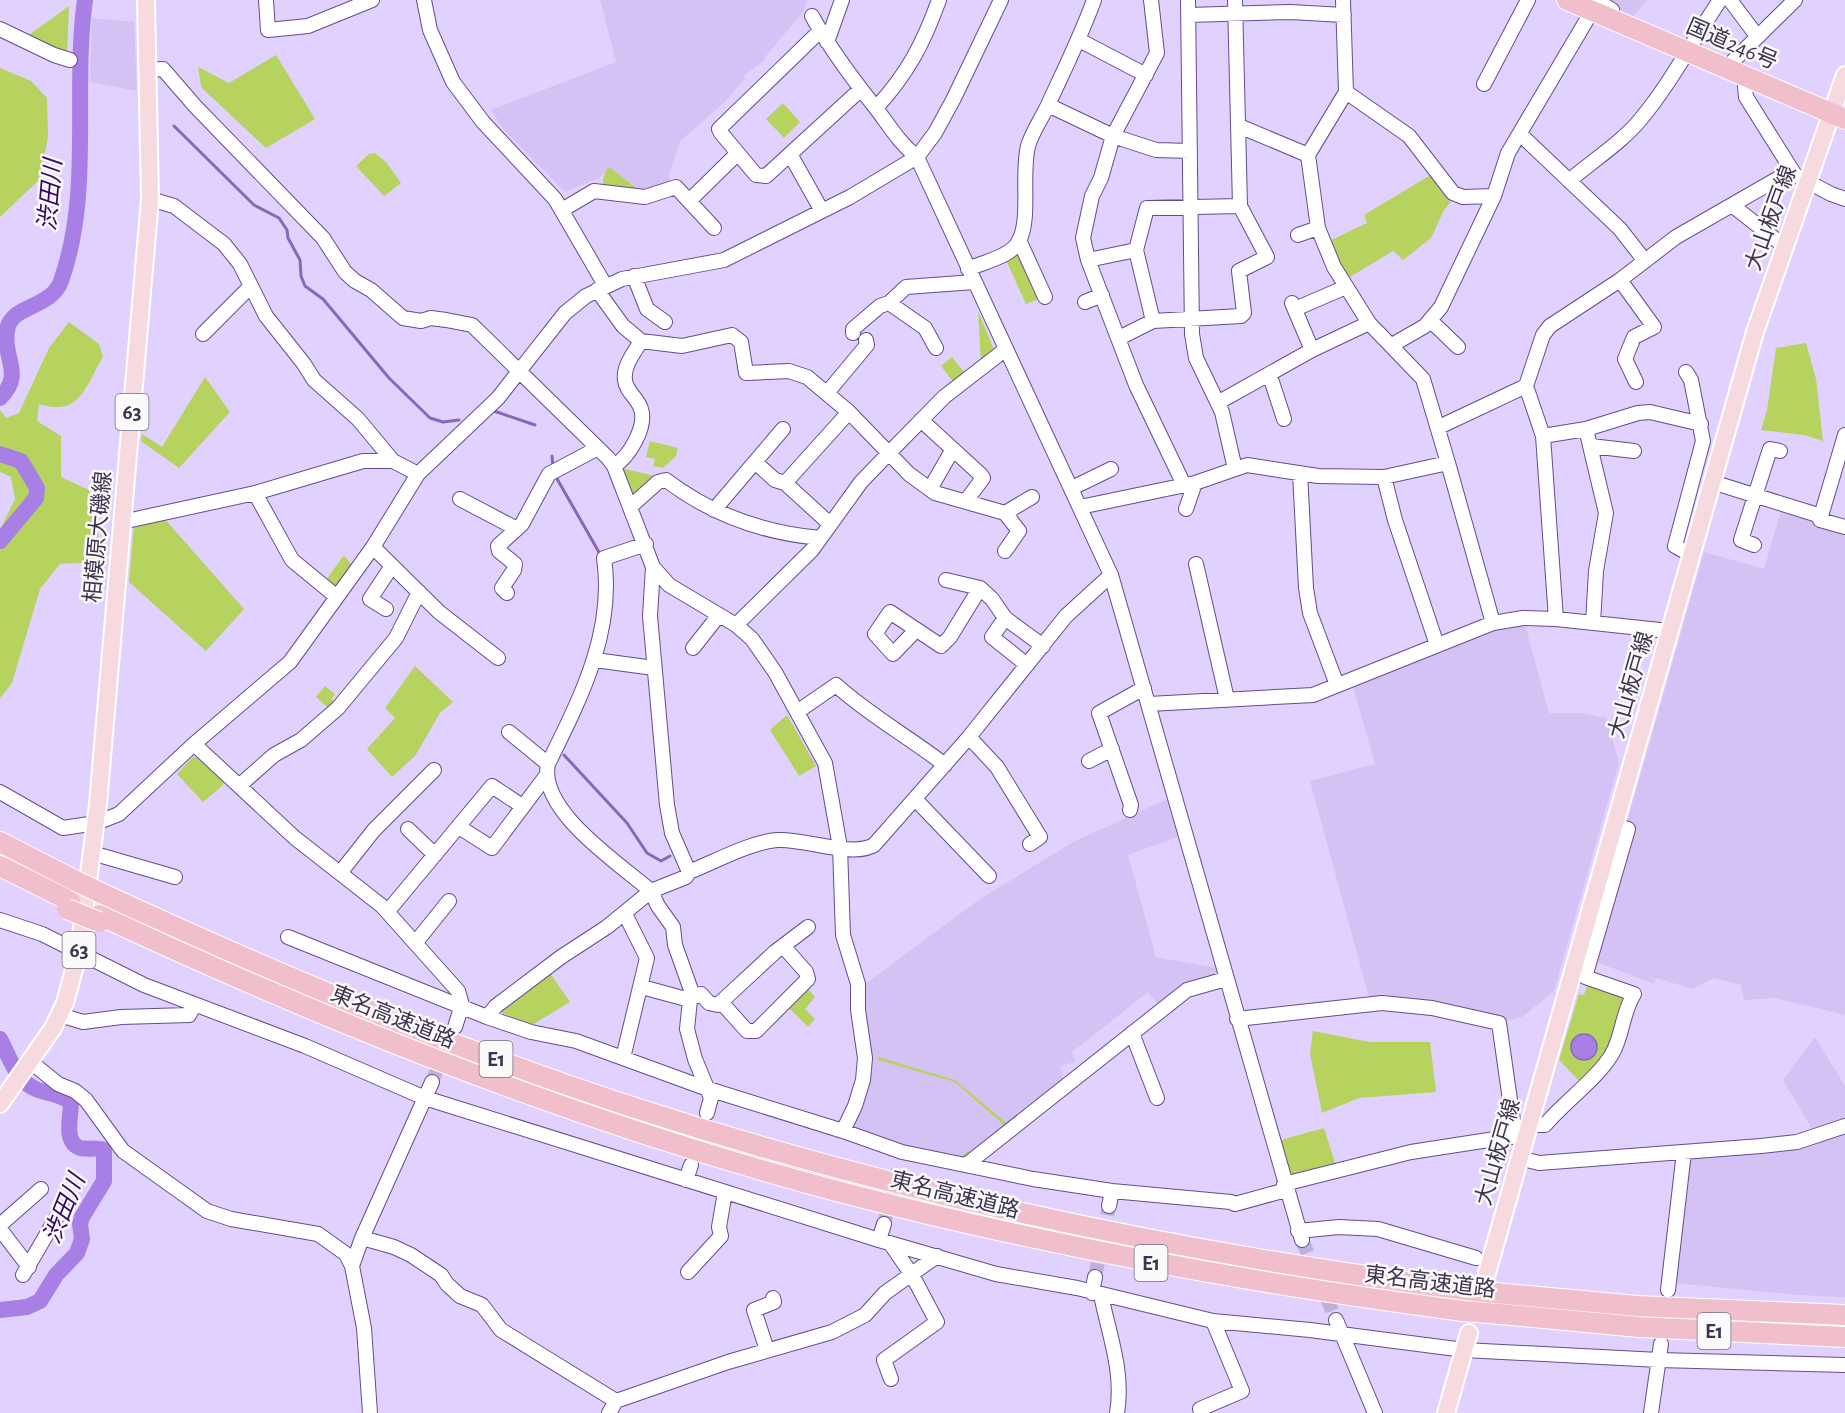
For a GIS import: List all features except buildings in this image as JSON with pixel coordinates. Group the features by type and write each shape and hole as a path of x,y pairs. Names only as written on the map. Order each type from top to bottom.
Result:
{"highway":[{"name":"国道246号","path":"1567,0 1599,10 1838,116"},
{"name":"東名高速道路","path":"0,840 68,877 226,950 423,1032 616,1102 759,1146 906,1187 1115,1234 1282,1264 1466,1290 1637,1306 1845,1315"},
{"name":"E1","path":"0,866 69,905"},
{"path":"0,881 69,905"},
{"name":"東名高速道路","path":"69,905 297,1005 507,1087 620,1126 835,1190 1111,1255 1275,1285 1463,1311 1606,1325 1845,1337"}],"main road":[{"name":"相模原大磯線","path":"30,1064 60,1015 79,951 96,823 150,199 146,0"},
{"path":"1838,116 1845,75"},
{"name":"大山板戸線","path":"1487,1273 1519,1158 1522,1132 1551,1047 1755,332 1808,182 1838,116"},
{"name":"63","path":"0,1104 30,1064"},
{"path":"1446,1413 1469,1333"}],"street":[{"path":"266,0 268,30 308,26 372,0"},
{"path":"424,0 437,48 464,99 562,210 623,326 641,341 682,346 732,335 741,342 746,373 796,372 827,393 849,412 909,474 930,489 948,498 1005,513 1019,531 1005,551"},
{"path":"842,0 823,36 719,129 756,175 766,176 860,90"},
{"path":"876,108 899,83 915,60 939,0"},
{"path":"0,792 63,828 96,823 119,814 194,744 290,662 373,547 418,474 498,398 556,322 579,300 601,287 634,276 724,260 867,188 916,157 935,133 953,100 1001,0"},
{"path":"827,393 867,345 854,329 880,306 889,303 906,287 971,275 1008,252 1020,240 1024,226 1025,164 1029,144 1079,40 1094,0"},
{"path":"1151,0 1157,53 1113,136 1092,196 1083,238 1088,260 1139,394 1190,484 1186,509"},
{"path":"1188,0 1191,320 1196,358 1219,402 1234,469"},
{"path":"1119,338 1153,321 1241,316 1244,313 1239,271 1267,257 1240,206 1235,0"},
{"path":"1343,0 1346,92 1308,155 1318,228 1346,287 1369,323 1423,379 1439,427 1493,623"},
{"path":"1484,84 1528,0"},
{"path":"1569,181 1639,122 1678,69 1720,0"},
{"path":"1730,0 1756,36"},
{"path":"1726,68 1795,0"},
{"path":"1392,345 1431,321 1441,307 1494,195 1508,153 1599,10"},
{"path":"1188,15 1290,12 1344,15"},
{"path":"812,16 860,90 876,108 894,135 916,157 1111,575 1300,1236 1339,1227 1378,1229 1476,1258"},
{"path":"0,29 54,55 70,60"},
{"path":"1079,40 1146,75"},
{"path":"149,70 164,69 195,106 324,238 345,272 355,281 370,290 403,318 412,321 446,320 472,325 614,466 653,567 650,616 668,818 689,872"},
{"path":"1749,77 1745,87 1746,96 1791,171 1808,182 1845,199"},
{"path":"1346,92 1409,136 1453,193 1463,197 1494,195"},
{"path":"1048,105 1113,136 1156,150 1190,151"},
{"path":"1239,126 1308,155"},
{"path":"1520,134 1620,229 1645,261"},
{"path":"690,200 737,154"},
{"path":"790,154 822,211"},
{"path":"1556,619 1543,436 1526,386 1544,335 1550,326 1620,280 1676,237 1791,171"},
{"path":"562,210 594,191 645,197 676,187 714,228"},
{"path":"150,199 174,206 224,244 240,264 266,316 304,364 314,381 358,419 393,461 418,474"},
{"path":"1153,321 1136,250 1147,208 1240,206"},
{"path":"1733,206 1784,246"},
{"path":"1298,235 1318,228"},
{"path":"1020,240 1045,297"},
{"path":"1088,260 1136,250"},
{"path":"634,276 647,309 660,321"},
{"path":"1620,280 1656,330 1634,337 1625,359 1634,375"},
{"path":"203,334 251,286"},
{"path":"1312,350 1293,306 1346,287"},
{"path":"1085,302 1102,295"},
{"path":"1429,298 1441,307"},
{"path":"889,303 925,328 936,348"},
{"path":"1431,321 1458,347"},
{"path":"1219,402 1270,376 1312,350 1369,323"},
{"path":"614,466 621,462 641,425 641,410 624,380 627,363 641,341"},
{"path":"736,625 812,550 861,482 921,420 957,386 1006,349"},
{"path":"1686,372 1691,380 1701,424 1701,453 1675,546 1691,555"},
{"path":"1270,376 1284,419"},
{"path":"1439,427 1526,386"},
{"path":"785,483 849,412"},
{"path":"1543,436 1586,429 1638,413 1650,412 1701,424"},
{"path":"921,420 970,462 982,478 966,501"},
{"path":"714,510 783,429"},
{"path":"1586,429 1606,513 1595,579 1593,623"},
{"path":"1845,435 1820,520 1845,526"},
{"path":"1591,446 1634,451"},
{"path":"501,588 514,570 515,564 499,551 498,546 517,529 549,474 598,448"},
{"path":"930,489 953,449"},
{"path":"1742,541 1771,449"},
{"path":"122,522 255,493 363,461 393,461"},
{"path":"755,462 775,480 785,483 830,524"},
{"path":"1080,507 1190,484 1247,465 1300,473 1384,477 1448,463"},
{"path":"1072,488 1111,469"},
{"path":"1300,473 1306,588 1310,613 1337,685"},
{"path":"1384,477 1395,520 1437,645"},
{"path":"630,507 658,482 666,480 714,510 766,530 820,538"},
{"path":"1712,482 1821,516"},
{"path":"255,493 292,560 337,597"},
{"path":"1005,513 1032,497"},
{"path":"460,499 473,509 517,529"},
{"path":"459,827 495,850 547,770 595,660 608,598 604,558 646,544"},
{"path":"373,547 439,612 498,658"},
{"path":"1196,564 1227,699"},
{"path":"386,609 370,599 392,566"},
{"path":"653,567 669,585 736,625 757,645 825,763 840,847 843,935 858,984 858,1010 865,1058 858,1097 843,1131"},
{"path":"487,1017 496,1006 561,957 625,914 651,891 686,877 689,872 777,840 801,840 859,852 874,845 969,737 1079,602 1111,575"},
{"path":"946,580 980,588 992,599 1005,618 1043,646"},
{"path":"916,630 941,646 950,637 980,588"},
{"path":"239,786 274,755 312,732 338,708 396,638 419,592"},
{"path":"693,648 719,615"},
{"path":"1005,618 992,637 1027,665"},
{"path":"1149,704 1313,694 1493,623 1523,618 1556,619 1669,631"},
{"path":"595,660 654,669"},
{"path":"797,712 836,685 865,710 900,730 945,765"},
{"path":"1130,810 1131,804 1099,713 1144,688"},
{"path":"509,732 547,770 565,816 651,891 658,906 673,927 675,945 692,999 687,1029 688,1038 705,1088 711,1098 706,1113"},
{"path":"969,737 997,767 1040,837 1030,844"},
{"path":"194,744 295,838 388,912 416,942 458,991 462,1005 454,1027"},
{"path":"1089,761 1112,749"},
{"path":"340,873 434,770"},
{"path":"388,912 492,786 522,806"},
{"path":"915,799 988,871"},
{"path":"288,937 462,1005 487,1017 531,1032 576,1041 705,1088 843,1131 901,1159 966,1165 1033,1179 1112,1191 1235,1204 1285,1187 1411,1152 1522,1132 1545,1125 1611,1055 1621,1036 1624,1015 1634,994 1586,977 1628,829 1614,825"},
{"path":"408,829 435,855"},
{"path":"92,853 175,876"},
{"path":"416,942 449,901"},
{"path":"623,1058 629,1044 642,987 646,952 625,914"},
{"path":"0,920 42,934 144,986 305,1046 425,1098 885,1242 1031,1282 1096,1294 1213,1322 1310,1330 1464,1350 1659,1360 1845,1365"},
{"path":"642,987 692,999 701,994 709,1003 718,1005 783,946 808,927"},
{"path":"721,1002 747,1031 756,1031 808,980 806,972 783,946"},
{"path":"966,1165 1187,990 1226,979"},
{"path":"1237,1019 1382,1003 1423,1006 1499,1023 1513,1121 1522,1132"},
{"path":"60,1015 83,1022 121,1017 172,1017 189,1015 194,1006"},
{"path":"1132,1033 1157,1098"},
{"path":"30,1064 86,1100 123,1151 207,1211 231,1219 318,1234 346,1254 352,1266 364,1328 370,1413"},
{"path":"352,1266 362,1238 432,1082"},
{"path":"1519,1158 1539,1163 1797,1142 1845,1126"},
{"path":"1668,1290 1684,1152"},
{"path":"686,1180 691,1165"},
{"path":"41,1189 2,1235 26,1271 62,1209"},
{"path":"1109,1206 1112,1191"},
{"path":"688,1272 726,1239 719,1227 726,1192"},
{"path":"884,1224 885,1242 912,1275 937,1322 884,1360 891,1379"},
{"path":"362,1238 394,1247 411,1255 441,1275 460,1296 482,1305 501,1330 612,1407 767,1350 820,1336 856,1320 865,1315 885,1293 937,1256"},
{"path":"1095,1277 1096,1294 1118,1367 1120,1396 1117,1413"},
{"path":"767,1350 751,1310 774,1302"},
{"path":"1336,1320 1374,1413"},
{"path":"1202,1413 1200,1409 1242,1391 1213,1322"},
{"path":"1651,1413 1660,1344"}],"shaded area":[{"path":"600,0 807,0 804,11 765,57 765,60 743,76 745,78 726,101 680,141 669,175 670,184 644,193 611,168 599,178 565,192 505,131 491,110 616,62"},
{"path":"1601,0 1647,0 1633,17"},
{"path":"92,18 134,22 137,91 90,82"},
{"path":"1782,508 1845,529 1845,1015 1775,998 1744,1000 1741,985 1713,978 1693,989 1656,978 1654,984 1594,961 1632,827 1628,819 1704,552 1764,569"},
{"path":"1524,621 1549,713 1580,713 1606,718 1619,762 1554,991 1522,1017 1502,1022 1370,1001 1310,781 1375,764 1352,683 1493,626"},
{"path":"1170,798 1180,836 1128,855 1156,957 1216,968 1219,978 1160,1006 1148,992 1072,1052 1075,1062 1060,1066 1065,1081 989,1143 958,1159 897,1146 854,1129 850,1123 859,1106 864,985 980,899 1073,842"},
{"path":"1584,1034 1593,1038 1597,1047 1593,1056 1584,1060 1575,1056 1571,1047 1575,1038"},
{"path":"1815,1037 1845,1086 1845,1123 1815,1134 1783,1080"},
{"path":"1845,1131 1845,1297 1798,1295 1674,1283 1686,1158"}],"green space":[{"path":"69,6 67,55 26,37"},
{"path":"276,55 315,119 266,148 204,90 201,86 198,67 229,83"},
{"path":"0,68 31,81 47,98 48,138 39,180 0,217"},
{"path":"783,103 800,122 784,138 766,119"},
{"path":"375,153 386,162 401,183 384,196 356,166 369,154"},
{"path":"611,168 645,195 603,191 603,179 607,169"},
{"path":"1434,173 1453,199 1444,210 1431,238 1403,260 1393,251 1345,280 1327,242 1367,223 1364,215"},
{"path":"1019,255 1041,298 1026,304 1006,260"},
{"path":"978,311 995,352 981,363"},
{"path":"69,322 99,344 103,357 80,397 64,406 53,407 39,404 37,421 61,436 61,477 89,490 99,522 96,562 60,564 40,589 12,683 0,698 0,530 15,499 11,477 0,472 0,410 6,418 19,413 49,348"},
{"path":"1806,343 1816,379 1823,441 1804,435 1761,430 1767,410 1776,348"},
{"path":"952,357 966,374 954,383 941,366"},
{"path":"205,377 230,412 179,468 141,441 142,434 162,447"},
{"path":"650,441 678,448 676,456 663,468 653,466 655,459 646,457"},
{"path":"621,468 659,477 635,498 630,497"},
{"path":"162,516 244,609 206,651 129,582 134,523"},
{"path":"344,555 352,565 335,588 326,580"},
{"path":"415,666 453,702 440,713 415,756 392,777 367,749 395,718 385,708"},
{"path":"325,686 335,694 331,699 335,702 331,711 316,697"},
{"path":"787,715 816,766 799,776 770,730"},
{"path":"193,757 199,758 224,779 223,785 203,802 177,774"},
{"path":"548,970 570,1002 532,1025 500,1012 499,1007"},
{"path":"1588,983 1626,995 1611,1047 1581,1083 1559,1060 1579,994 1584,995"},
{"path":"806,987 815,997 805,1009 815,1019 808,1027 787,1006"},
{"path":"1313,1031 1370,1042 1430,1042 1436,1092 1359,1098 1322,1113 1310,1054"},
{"path":"878,1057 955,1080 1009,1125 966,1163 959,1159 968,1151 972,1154 1004,1125 955,1082 878,1060"},
{"path":"1324,1128 1337,1169 1291,1180 1277,1141"}],"waterway":[{"name":"渋田川","path":"0,398 11,381 12,372 6,337 8,326 18,314 50,296 56,290 71,247 79,177 80,70 85,0"},
{"path":"174,126 254,205 279,218 300,260 301,276 305,286 323,299 389,378 430,418 443,422 459,420"},
{"path":"494,411 535,425"},
{"name":"渋田川","path":"0,454 21,461 37,488 36,498 0,541"},
{"path":"552,456 553,467"},
{"path":"556,477 600,554"},
{"path":"564,755 627,823 647,853 661,861 670,856"},
{"name":"渋田川","path":"0,1039 13,1066 26,1083 37,1090 67,1099 71,1103 70,1135 75,1145 83,1149 104,1150 104,1181 82,1217 80,1224 82,1239 77,1253 56,1275 40,1301 27,1307 0,1310"}],"tunnel":[{"path":"432,1082 451,1034"},
{"path":"884,1224 899,1166"},
{"path":"1095,1277 1109,1206"},
{"path":"1302,1240 1336,1320"}]}
